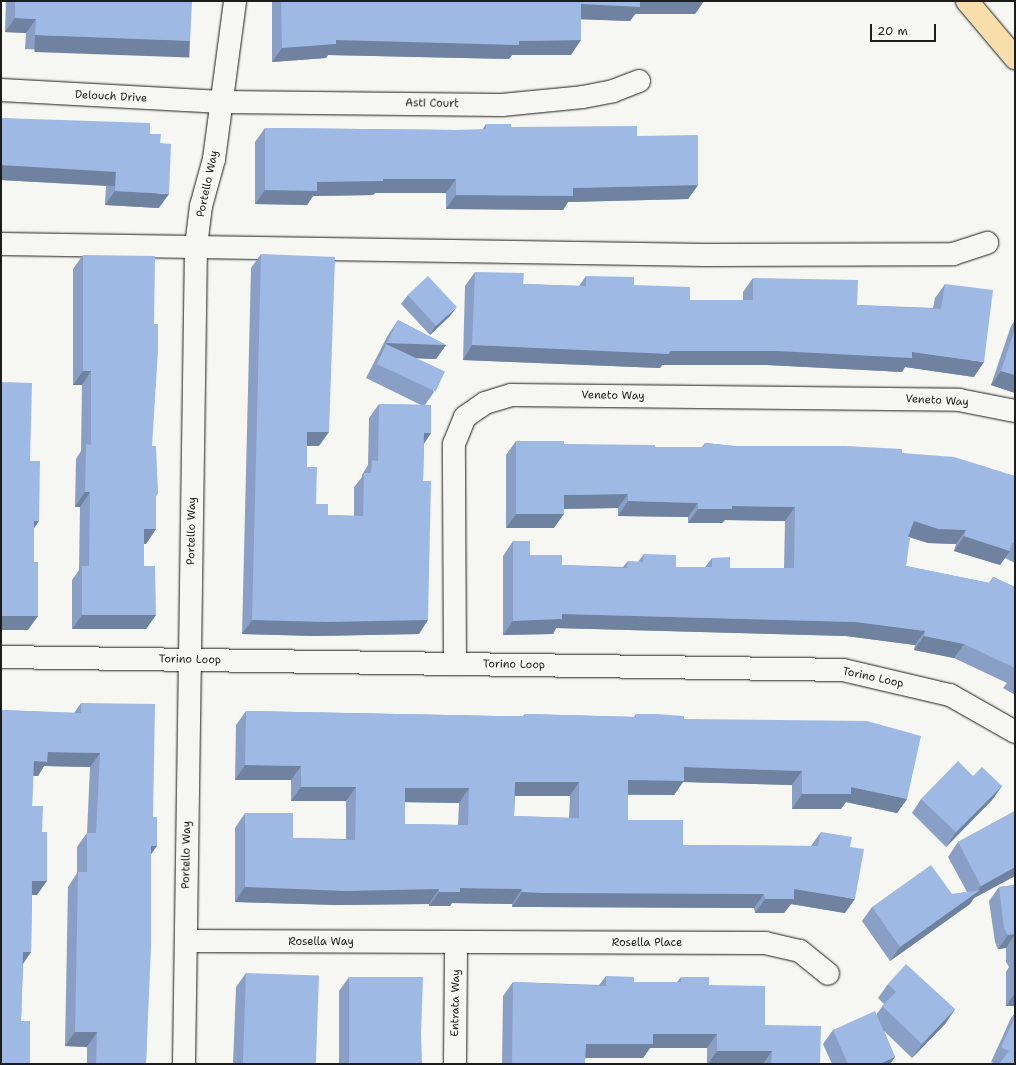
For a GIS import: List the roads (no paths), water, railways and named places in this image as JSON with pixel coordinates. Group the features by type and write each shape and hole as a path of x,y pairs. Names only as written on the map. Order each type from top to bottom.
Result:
{"highway":[{"path":"966,1 1015,58"}],"street":[{"name":"Portello Way","path":"184,1064 196,246 201,206 214,159 235,1"},
{"name":"Asti Court","path":"222,102 543,103 613,92 639,81"},
{"name":"Delouch Drive","path":"1,90 222,102"},
{"path":"1,244 705,255 953,254 987,243"},
{"name":"Veneto Way","path":"455,664 454,444 465,417 485,403 511,395 959,400 1015,411"},
{"name":"Torino Loop","path":"1,657 842,670 950,696 1015,732"},
{"name":"Rosella Way","path":"186,941 456,942"},
{"name":"Rosella Place","path":"456,942 765,943 800,951 828,974"},
{"name":"Entrata Way","path":"455,1064 456,942"}]}
